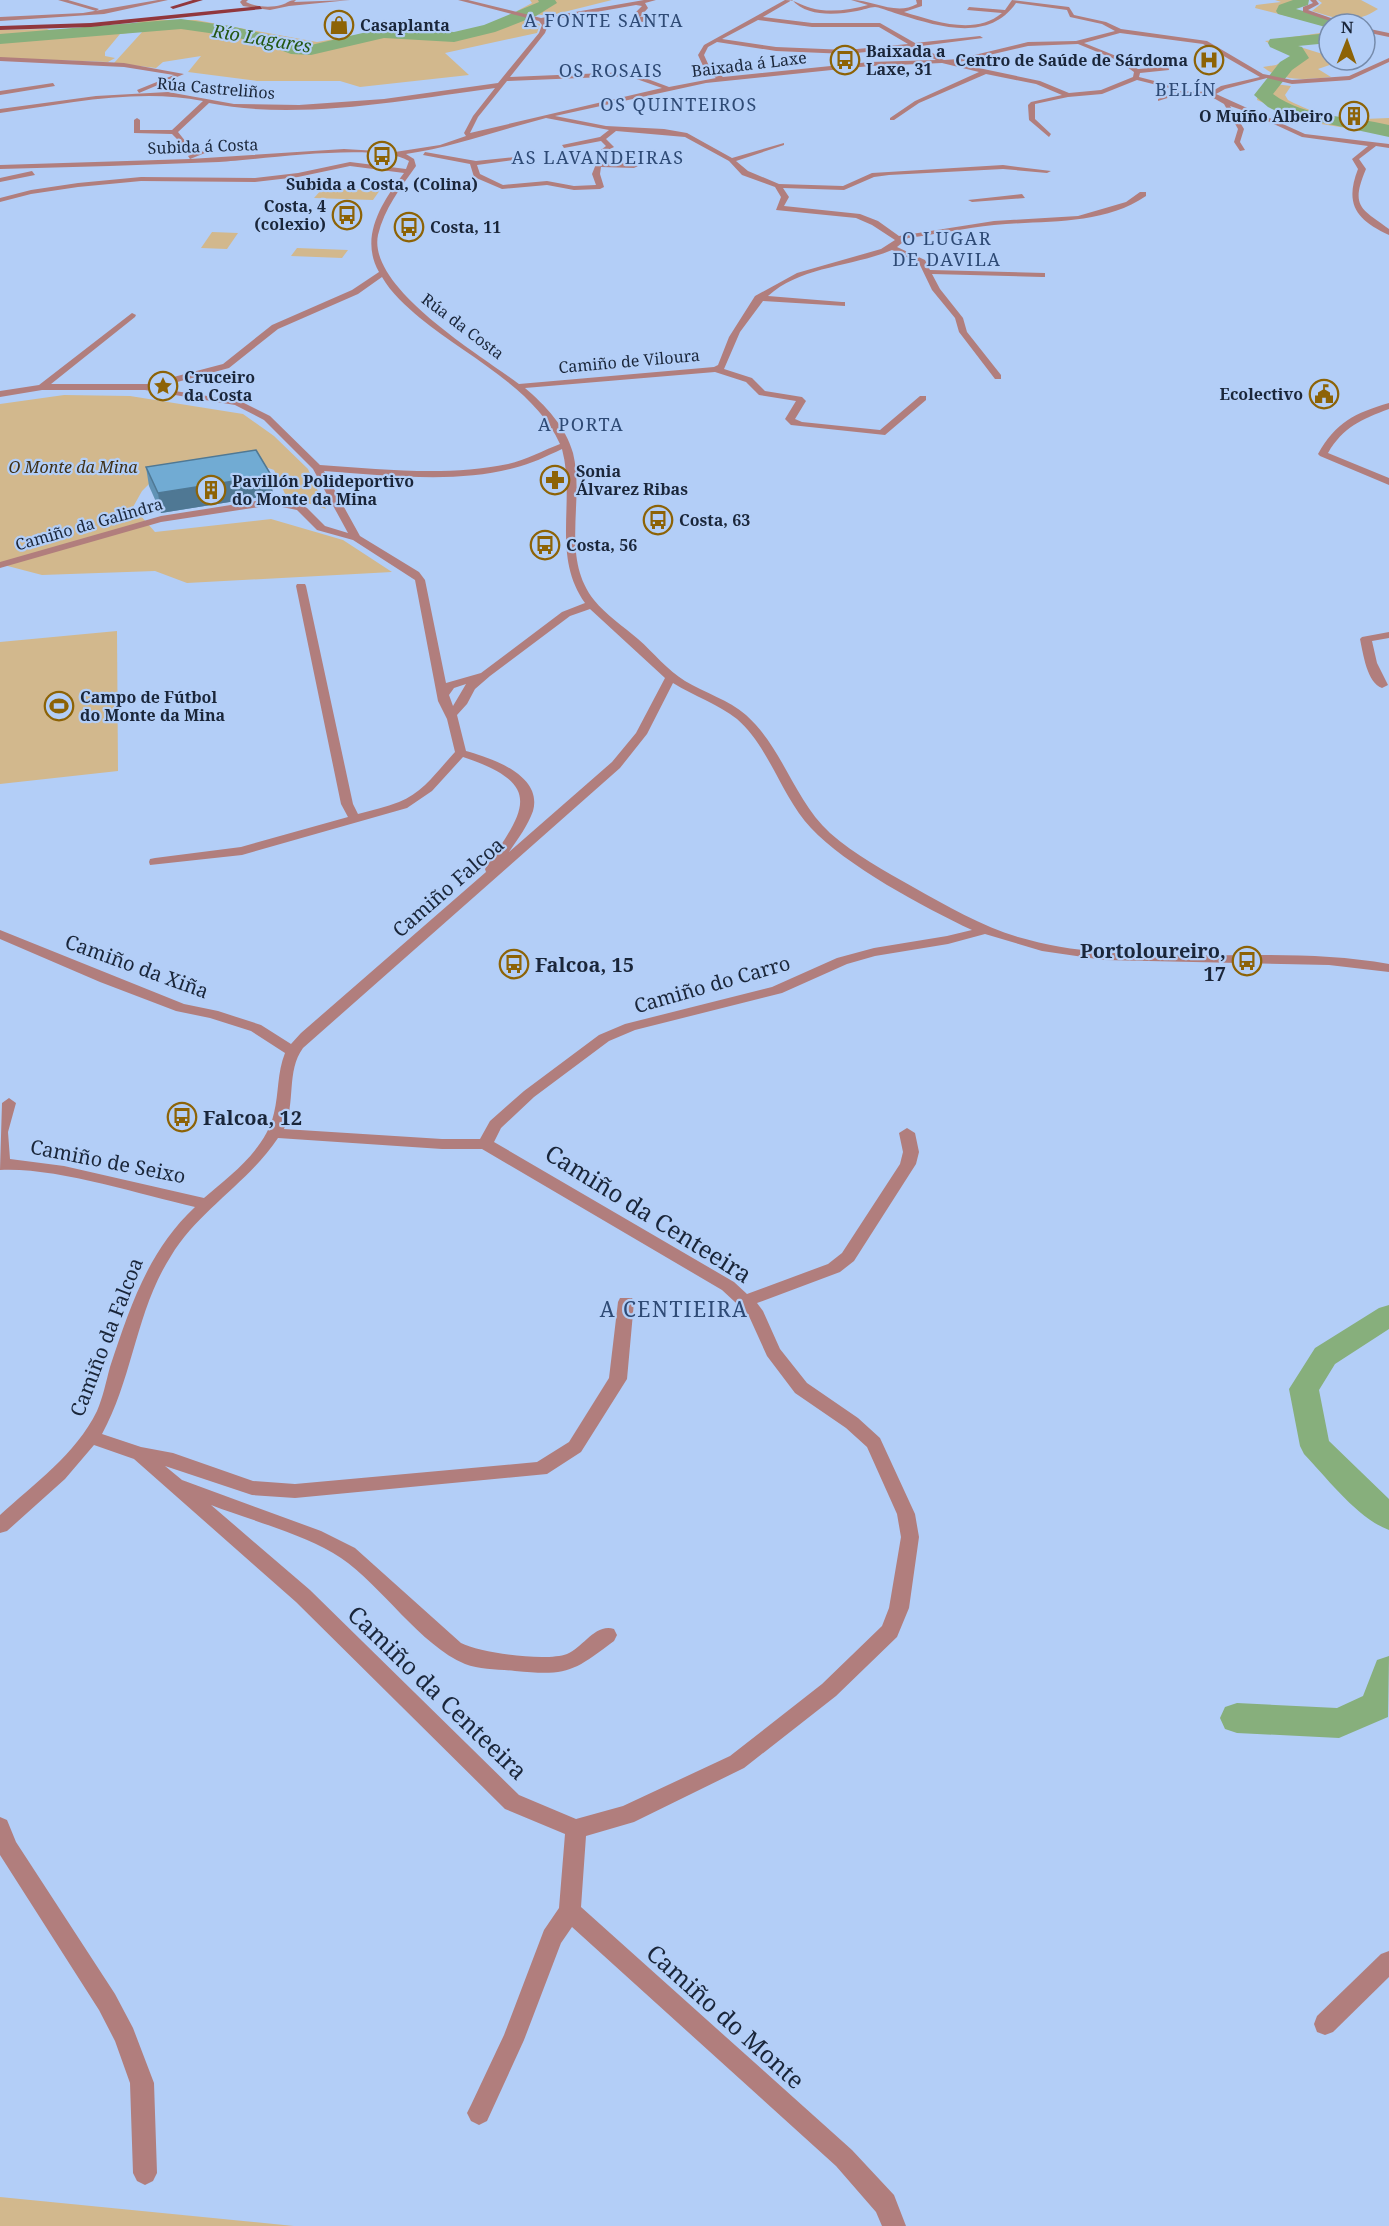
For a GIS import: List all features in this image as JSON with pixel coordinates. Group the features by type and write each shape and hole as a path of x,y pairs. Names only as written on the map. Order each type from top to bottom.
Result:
{"main road":[{"path":"0,24 107,15 186,0"},
{"path":"164,9 200,0"},
{"path":"0,24 91,25 198,12 260,8"},
{"path":"0,24 79,21 153,11"}],"street":[{"path":"61,0 108,11"},
{"path":"0,24 108,11 165,0"},
{"path":"245,0 243,2 245,5 260,8 291,2 347,0"},
{"path":"304,0 323,1"},
{"path":"461,0 541,20 652,0"},
{"path":"721,79 704,65 702,52 715,40 758,18 777,3 789,0"},
{"path":"794,0 801,8 824,11 854,10 870,7 872,3"},
{"path":"854,0 872,3 946,26 960,27 994,21 1015,1 1069,9 1072,16 1104,23 1120,32"},
{"path":"900,11 913,9 920,4 919,0"},
{"path":"1313,0 1316,4 1305,11 1317,15"},
{"path":"972,2 967,11 1004,11"},
{"path":"636,3 645,5 645,8 636,15 637,18 642,20 664,15"},
{"path":"758,18 812,25 880,25 944,62 1038,82 1068,95"},
{"path":"470,137 467,133 470,124 542,33 545,25 541,20"},
{"name":"Baixada á Laxe","path":"409,158 470,137 668,88 721,79 870,64 973,59 1028,44 1080,43 1120,32 1205,42 1267,78"},
{"path":"715,40 776,49 847,52 980,38"},
{"path":"1080,43 1119,59 1137,75 1176,88 1176,93"},
{"path":"0,59 124,65 181,74 144,90 92,101 70,109"},
{"path":"1212,94 1222,87 1267,78 1288,81 1350,78 1389,60"},
{"path":"1049,135 1035,124 1031,105 1068,95 1102,92 1137,75 1167,69 1161,63"},
{"path":"704,65 714,66"},
{"path":"892,119 917,102 985,72"},
{"path":"507,79 629,74 668,88"},
{"path":"0,93 53,85"},
{"name":"Rúa Castreliños","path":"0,111 121,96 175,94 234,106 299,108 375,102 501,85"},
{"path":"1160,100 1176,93 1212,94 1226,105 1241,129 1237,142 1242,150"},
{"path":"137,120 136,132 174,132 207,101"},
{"path":"1226,105 1254,112 1304,136 1389,146"},
{"path":"549,117 614,129 664,131 687,135 731,160 745,173 778,186 844,188 872,175 920,171 1003,167 1047,171"},
{"path":"564,146 602,139 614,129"},
{"path":"164,162 202,153 184,143 174,132"},
{"path":"602,139 611,147 604,150"},
{"path":"1376,143 1355,159 1362,169 1354,188 1354,198 1362,214 1389,233"},
{"path":"731,160 772,147 782,147"},
{"path":"409,158 417,153 426,152 475,163 514,158"},
{"name":"Baixada á Laxe","path":"396,154 426,152"},
{"name":"Subida á Costa","path":"0,167 164,162 323,153 396,154 409,158"},
{"name":"Rúa da Costa","path":"409,158 412,166 391,195 374,236 373,252 383,273 406,302 452,341 520,386 550,418 565,445 571,477 569,547 586,597 671,677 741,717 762,743 802,808 823,834 887,877 986,930 1032,944 1108,957 1352,962 1389,968"},
{"path":"475,163 477,175 502,187 547,183 574,188 600,187 596,174 597,165 634,166"},
{"path":"0,180 94,164"},
{"path":"0,200 31,192 88,184 173,178 255,180 298,176 350,164 408,171"},
{"path":"778,186 785,197 779,208 857,216 875,223 898,238 1004,219 1078,218 1129,204 1143,194"},
{"path":"972,200 1022,196"},
{"path":"992,199 998,208"},
{"path":"898,238 892,247 918,258 936,290 959,318 963,332 998,377"},
{"name":"Camiño de Viloura","path":"520,386 716,369 722,366 727,344 758,298 770,289 790,279 892,247"},
{"path":"0,394 42,387 147,387 225,366 275,327 355,292 383,273"},
{"path":"928,273 1042,275"},
{"path":"758,298 842,304"},
{"path":"42,387 132,315"},
{"path":"716,369 749,380 762,393 799,399 801,401 790,419 802,425 882,432 923,398"},
{"name":"Camiño da Galindra","path":"147,387 152,390 226,400 267,418 316,468 356,538"},
{"path":"1389,406 1346,422 1332,437 1323,454 1389,482"},
{"path":"316,468 410,474 458,473 512,466 565,445"},
{"name":"Camiño da Galindra","path":"0,565 77,545 156,520 256,503 276,503 297,507 309,513 317,525 356,538 415,574 420,580 442,695 452,713 453,730 461,753"},
{"path":"301,586 347,804 355,819"},
{"path":"442,695 450,686 466,684 486,674 566,614 592,604"},
{"path":"1382,685 1371,663 1366,639 1389,635"},
{"path":"438,671 449,679 466,684"},
{"name":"Camiño Falcoa","path":"292,1052 306,1036 616,765 641,734 671,677"},
{"path":"452,713 463,702 466,684"},
{"path":"155,862 242,851 419,798 461,753 488,760 500,766 524,790 528,802 525,814 479,886"},
{"name":"Camiño do Carro","path":"485,1144 495,1125 530,1094 604,1038 630,1028 777,990 842,961 874,952 948,940 986,930"},
{"name":"Camiño da Xiña","path":"0,934 105,980 181,1008 213,1014 256,1028 292,1052"},
{"path":"274,1133 283,1112 292,1052"},
{"path":"1,1165 0,1132 9,1103"},
{"name":"Camiño da Centeeira","path":"140,1454 303,1596 512,1802 576,1829 627,1815 737,1762 829,1690 890,1631 898,1608 910,1537 906,1514 874,1443 852,1423 801,1388 773,1352 755,1311 728,1287 542,1175 485,1144 442,1144 274,1133"},
{"name":"Camiño da Falcoa","path":"0,1526 73,1459 90,1437 105,1411 133,1325 155,1268 180,1232 242,1173 274,1133"},
{"path":"744,1302 834,1268 848,1257 908,1164 911,1152 907,1133"},
{"name":"Camiño de Seixo","path":"1,1165 16,1164 64,1171 207,1204"},
{"name":"Camiño da Centeeira","path":"90,1437 140,1454 173,1460 252,1488 296,1491 541,1469 575,1447 618,1379 626,1302"},
{"name":"Camiño da Centeeira","path":"174,1484 314,1536 348,1553 454,1649 472,1658 548,1666 573,1661 607,1635"},
{"path":"0,1827 7,1847 107,2002 125,2036 142,2084 145,2173"},
{"path":"479,2113 513,2040 552,1937 570,1911 576,1829"},
{"name":"Camiño do Monte","path":"570,1911 844,2158 885,2204 894,2226"},
{"path":"1325,2024 1389,1962"}],"green space":[{"path":"530,0 612,0 548,16 517,11 532,3"},
{"path":"1275,0 1305,0 1307,2 1289,9 1317,17 1317,24 1255,8 1256,5 1281,2"},
{"path":"1318,0 1361,0 1378,9 1373,12 1312,11 1322,3"},
{"path":"509,18 540,24 537,33 445,53 469,75 360,87 340,81 257,81 188,72 201,56 163,62 156,68 114,63 143,31 120,34 105,52 105,56 115,58 108,62 0,58 0,30 47,29 54,32 129,26 144,20 196,20 317,42 402,27 444,34 470,31"},
{"path":"1317,33 1317,43 1304,43 1297,46 1317,52 1317,72 1323,72 1331,77 1287,78 1270,72 1263,67 1276,65 1292,56 1265,41"},
{"path":"1267,83 1291,86 1285,95 1288,100 1325,115 1361,119 1389,118 1389,135 1309,122 1257,100 1259,90"},
{"path":"322,189 380,190 373,200 314,198"},
{"path":"212,232 238,233 227,249 201,248"},
{"path":"297,248 348,250 342,258 291,256"},
{"name":"O Monte da Mina","path":"64,395 130,396 243,414 274,436 308,469 326,509 286,496 274,470 260,465 149,484 133,507 155,532 271,519 343,540 392,572 187,583 155,571 42,575 0,564 0,404"},
{"name":"Campo de Fútbol do Monte da Mina","path":"117,631 118,771 0,784 0,642"},
{"path":"0,2197 294,2226 0,2226"}],"building":[{"path":"256,450 271,475 158,493 146,467"}],"waterway":[{"name":"Río Lagares","path":"0,39 181,24 230,31 273,41 291,49 311,50 384,33 454,37 489,29 530,13 549,3 546,0"},
{"name":"Río Lagares","path":"1301,0 1302,2 1285,8 1284,11 1317,20"},
{"name":"Río Lagares","path":"1317,39 1276,43 1296,51 1300,58 1286,66 1263,95 1288,110 1305,115 1389,131"},
{"path":"1389,1315 1325,1356 1304,1389 1315,1446 1367,1499 1389,1517"},
{"path":"1237,1718 1339,1723 1376,1706 1389,1670"}],"place":[{"name":"Casaplanta","path":"339,25"},
{"name":"Baixada a Laxe, 31","path":"845,60"},
{"name":"Centro de Saúde de Sárdoma","path":"1209,60"},
{"name":"O Muíño Albeiro","path":"1354,116"},
{"name":"Subida a Costa, (Colina)","path":"382,156"},
{"name":"Costa, 4 (colexio)","path":"347,215"},
{"name":"Costa, 11","path":"409,227"},
{"name":"Cruceiro da Costa","path":"163,386"},
{"name":"Ecolectivo","path":"1324,394"},
{"name":"Sonia Álvarez Ribas","path":"555,480"},
{"name":"Pavillón Polideportivo do Monte da Mina","path":"211,490"},
{"name":"Costa, 63","path":"658,520"},
{"name":"Costa, 56","path":"545,545"},
{"name":"Campo de Fútbol do Monte da Mina","path":"59,706"},
{"name":"Portoloureiro, 17","path":"1247,961"},
{"name":"Falcoa, 15","path":"514,964"},
{"name":"Falcoa, 12","path":"182,1117"}],"district":[{"name":"A FONTE SANTA","path":"604,20"},
{"name":"OS ROSAIS","path":"611,70"},
{"name":"BELÍN","path":"1186,89"},
{"name":"OS QUINTEIROS","path":"679,104"},
{"name":"AS LAVANDEIRAS","path":"598,157"},
{"name":"O LUGAR DE DAVILA","path":"947,248"},
{"name":"A PORTA","path":"581,424"},
{"name":"A CENTIEIRA","path":"674,1309"}]}
